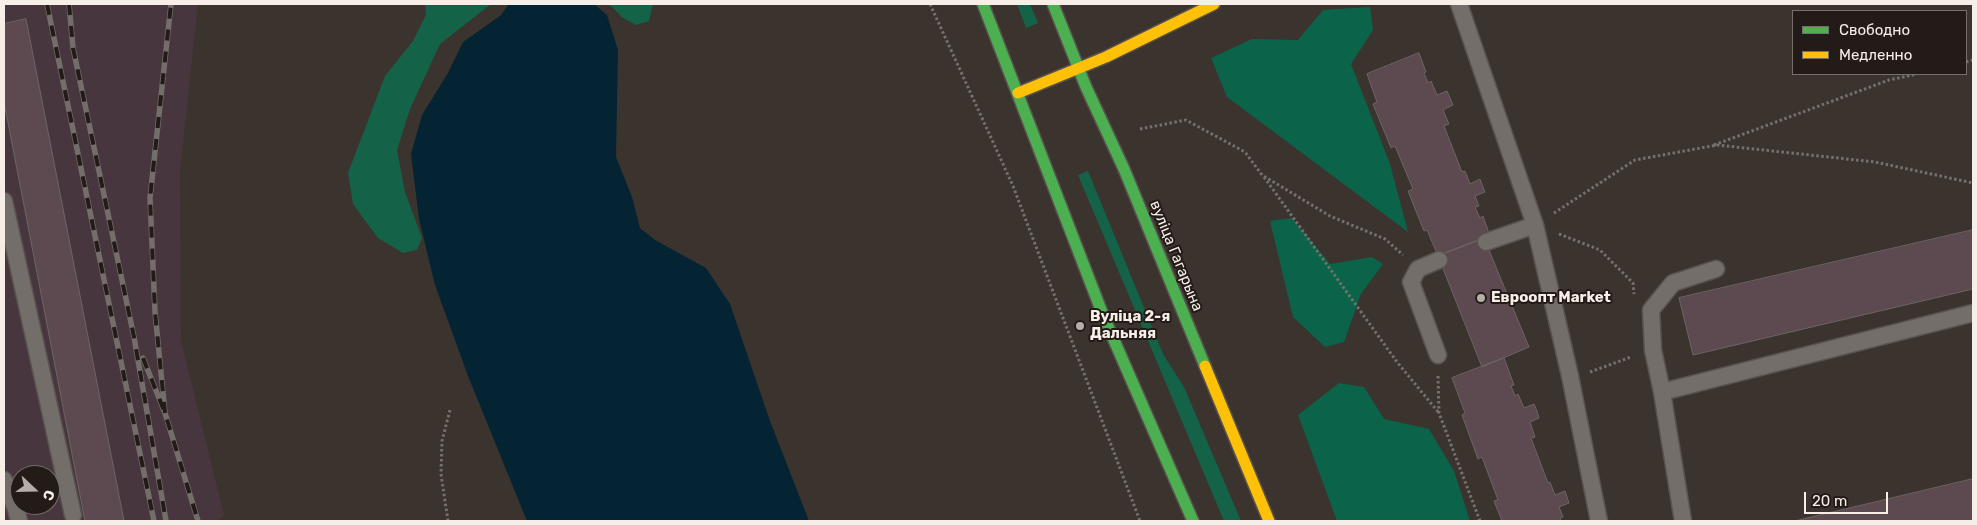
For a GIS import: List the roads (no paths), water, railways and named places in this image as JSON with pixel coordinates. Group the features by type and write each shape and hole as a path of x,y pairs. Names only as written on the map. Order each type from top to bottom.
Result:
{"main road":[{"path":"983,4 1103,315 1192,521"},
{"name":"вуліца Гагарына","path":"1054,4 1078,68 1124,169 1269,521"},
{"path":"1018,93 1114,53 1214,4"}],"lane":[{"path":"1459,4 1535,225 1570,376 1599,521"},
{"path":"4,202 73,515"},
{"path":"1486,242 1535,225"},
{"path":"1438,355 1411,282 1418,269 1440,260"},
{"path":"1683,521 1662,392 1653,350 1651,310 1673,283 1716,269"},
{"path":"1662,392 1973,313"},
{"path":"4,480 19,521"}],"water":[{"path":"509,4 594,4 607,15 618,50 616,157 632,197 640,228 655,240 706,268 730,304 770,421 809,521 527,521 468,376 435,285 419,219 411,154 422,115 448,73 463,42 500,16"}],"railway":[{"path":"47,4 154,521"},
{"path":"69,4 73,48 134,337 166,521"},
{"path":"165,413 155,312 150,198 171,4"},
{"path":"143,358 165,413 198,521"}],"place":[{"name":"Евроопт Market","path":"1481,298"},
{"name":"Вуліца 2-я Дальняя","path":"1080,326"}]}
